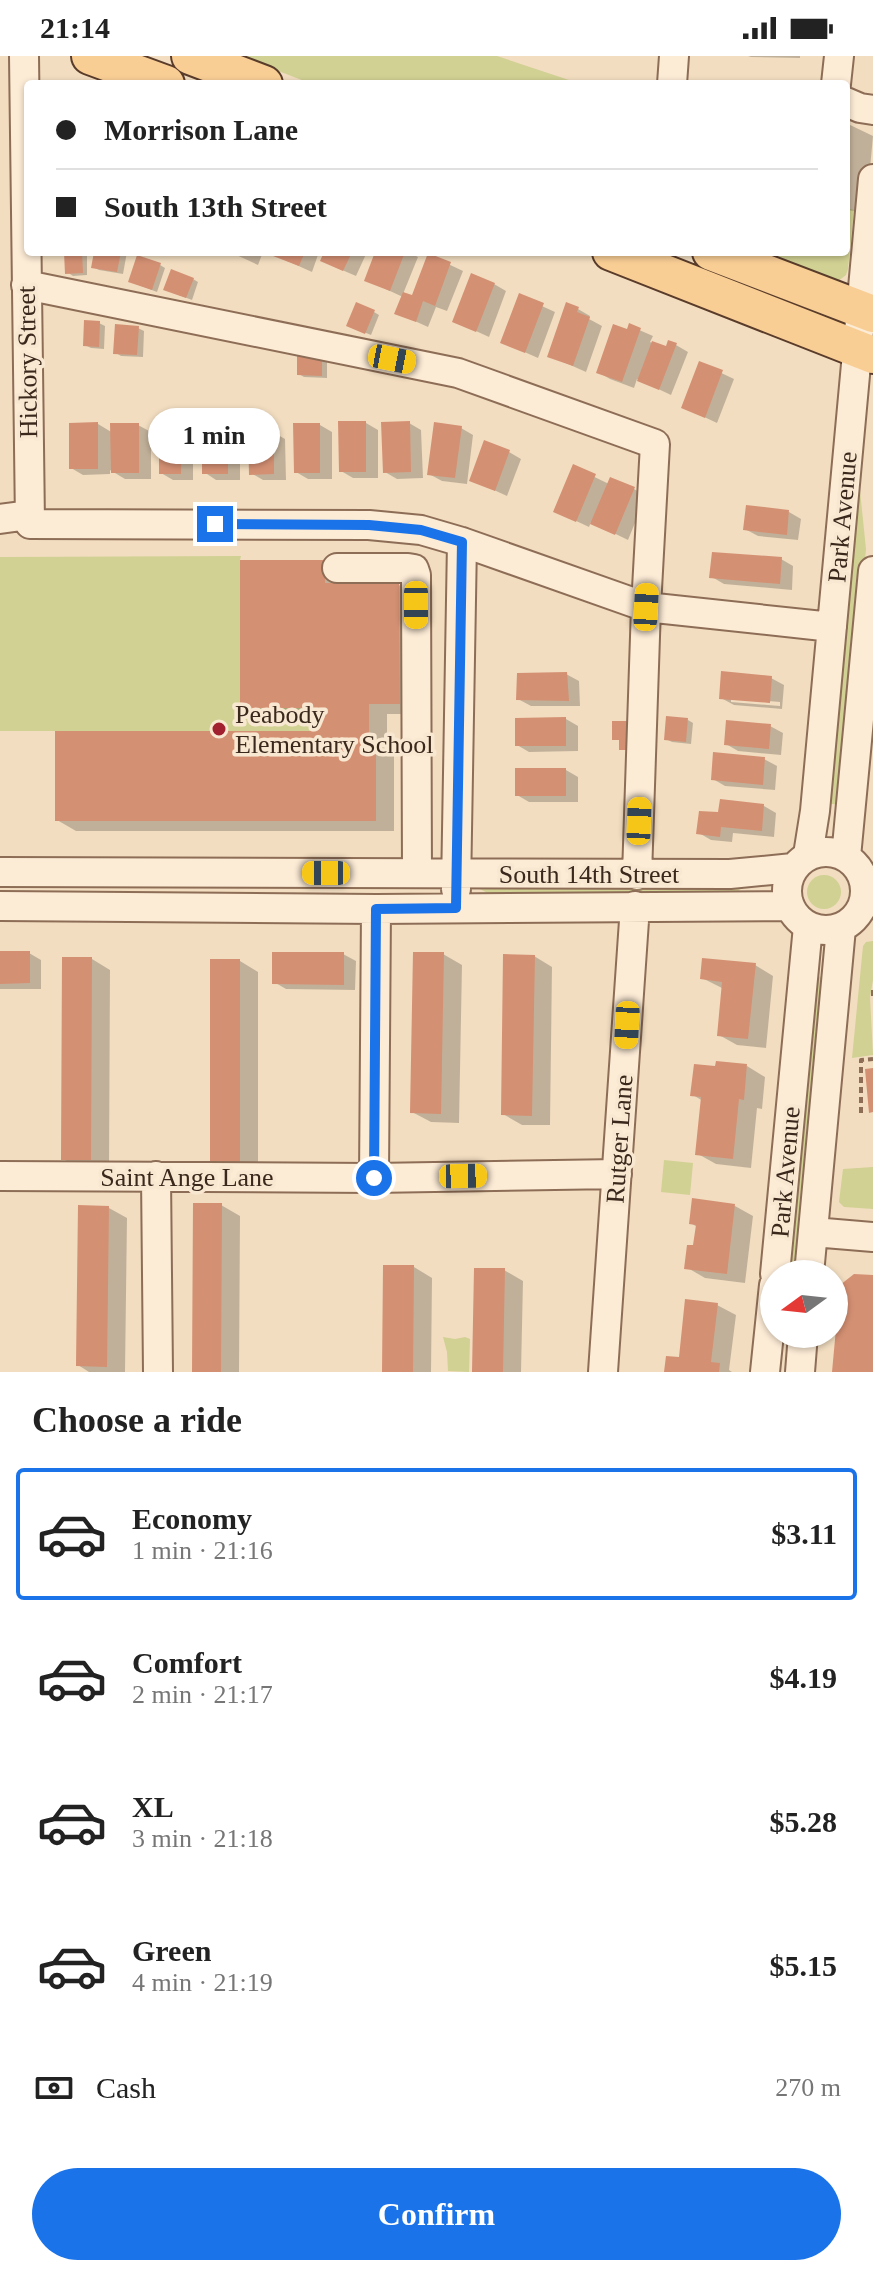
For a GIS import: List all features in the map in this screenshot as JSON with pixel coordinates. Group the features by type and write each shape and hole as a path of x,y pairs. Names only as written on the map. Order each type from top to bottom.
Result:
{"main road":[{"path":"90,56 155,80"},
{"path":"190,56 253,80"},
{"path":"621,256 866,352"},
{"path":"721,256 868,312"}],"street":[{"name":"Hickory Street","path":"24,56 24,80"},
{"path":"672,80 674,56"},
{"path":"836,80 839,56"},
{"path":"850,104 873,110"},
{"name":"Park Avenue","path":"800,862 815,811 832,627 866,352 873,179"},
{"name":"Hickory Street","path":"26,256 26,285 14,355 30,520"},
{"path":"26,285 458,373 655,444 637,875"},
{"path":"0,519 369,525 421,530 646,607 832,627"},
{"path":"456,908 462,542"},
{"path":"337,568 408,568 414,569 416,575 417,873"},
{"name":"Park Avenue","path":"860,868 873,571"},
{"path":"829,851 839,853 860,868 865,881 868,910 841,928 823,930 799,916 787,884 800,862 829,851"},
{"name":"South 14th Street","path":"0,872 730,874 800,862"},
{"name":"South 14th Street","path":"0,906 376,909 635,906 799,916"},
{"name":"Rutger Lane","path":"603,1372 635,906"},
{"path":"374,1178 376,909"},
{"name":"Park Avenue","path":"776,1260 799,916"},
{"name":"Park Avenue","path":"810,1260 841,928"},
{"name":"Saint Ange Lane","path":"0,1176 374,1178 617,1174"},
{"path":"156,1176 158,1372"},
{"path":"813,1232 873,1237"},
{"path":"765,1372 767,1348"},
{"path":"800,1372 802,1348"}],"path":[{"path":"873,990 873,999"},
{"path":"861,1113 861,1060 873,1059"}],"green space":[{"path":"240,56 497,56 569,80 302,80"},
{"path":"850,209 854,210 850,249"},
{"path":"762,256 849,256 846,275 837,282"},
{"path":"859,481 866,549 841,805 824,803"},
{"path":"241,556 240,560 310,708 310,731 0,731 0,557"},
{"path":"824,875 836,880 841,892 836,904 824,909 812,904 807,892 812,880"},
{"path":"475,883 739,883 740,899 493,896"},
{"path":"873,941 870,997 873,1055 852,1058 863,946"},
{"path":"807,976 826,977 800,1260 781,1260"},
{"path":"664,1160 693,1163 690,1195 661,1192"},
{"path":"873,1167 873,1209 844,1207 839,1202 843,1169"},
{"path":"443,1337 470,1339 469,1372 448,1371"}],"building":[{"path":"64,256 82,256 83,273 65,274"},
{"path":"93,256 120,256 117,272 91,268"},
{"path":"137,256 161,263 152,290 128,282"},
{"path":"273,256 303,256 299,266"},
{"path":"322,256 350,256 343,271 320,261"},
{"path":"373,256 403,256 390,291 364,281"},
{"path":"427,256 451,262 435,306 423,301 416,322 394,314 403,292 412,295"},
{"path":"171,269 194,278 186,298 163,290"},
{"path":"471,273 495,283 476,332 452,322"},
{"path":"519,293 544,303 525,353 500,343"},
{"path":"356,302 375,310 365,334 346,326"},
{"path":"566,302 579,307 577,312 590,317 573,366 547,357"},
{"path":"84,320 100,321 99,347 83,346"},
{"path":"629,323 641,328 622,382 596,373 613,324 627,329"},
{"path":"115,324 139,326 137,355 113,354"},
{"path":"668,340 677,343 659,390 637,381 652,341 666,346"},
{"path":"297,354 322,355 322,376 297,375"},
{"path":"699,361 723,370 705,418 681,408"},
{"path":"338,421 366,421 366,472 339,472"},
{"path":"410,421 411,472 383,473 381,422"},
{"path":"98,422 98,469 69,469 69,423"},
{"path":"434,422 462,426 455,478 427,475"},
{"path":"110,423 139,423 139,473 111,473"},
{"path":"202,423 228,423 228,474 202,474"},
{"path":"293,423 320,423 320,473 294,473"},
{"path":"159,430 182,430 181,474 159,474"},
{"path":"248,430 274,430 274,474 249,475"},
{"path":"484,440 510,450 495,491 469,481"},
{"path":"573,464 596,474 576,522 553,512"},
{"path":"610,477 635,487 615,535 590,524"},
{"path":"746,505 789,510 787,535 743,530"},
{"path":"712,552 782,557 780,584 709,578"},
{"name":"Peabody Elementary School","path":"240,560 325,560 325,583 399,583 400,704 369,704 369,735 376,734 376,821 55,821 55,731 310,731 310,708 240,708"},
{"path":"721,671 772,676 770,703 719,699"},
{"path":"567,672 569,701 516,700 517,673"},
{"path":"666,716 688,718 686,742 664,740"},
{"path":"566,717 566,746 515,746 515,718"},
{"path":"726,720 771,724 769,749 724,745"},
{"path":"612,721 631,721 631,750 619,750 619,740 612,740"},
{"path":"713,752 765,757 763,785 711,780"},
{"path":"515,768 566,768 566,796 515,796"},
{"path":"720,799 764,804 762,831 721,827 720,837 696,834 699,811 718,812"},
{"path":"0,951 30,951 30,983 0,984"},
{"path":"272,952 344,952 344,985 272,984"},
{"path":"413,952 444,952 441,1114 410,1113"},
{"path":"503,954 535,955 532,1116 501,1115"},
{"path":"62,957 92,957 91,1160 61,1160"},
{"path":"702,958 756,963 748,1039 717,1036 722,982 700,979"},
{"path":"210,959 240,959 240,1162 210,1162"},
{"path":"716,1061 747,1064 744,1100 739,1099 733,1159 695,1155 701,1097 690,1096 694,1064 715,1066"},
{"path":"873,1068 873,1112 869,1113 865,1069"},
{"path":"692,1198 735,1204 727,1274 684,1269 687,1245 693,1245 696,1225 689,1224"},
{"path":"193,1203 222,1203 221,1372 192,1372"},
{"path":"78,1205 109,1206 107,1367 76,1366"},
{"path":"383,1265 414,1265 413,1372 382,1372"},
{"path":"474,1268 505,1268 503,1372 472,1372"},
{"path":"854,1274 873,1275 873,1372 832,1372 834,1348 848,1348 848,1279"},
{"path":"685,1299 718,1303 711,1362 720,1363 719,1372 664,1372 666,1356 679,1357"}],"place":[{"name":"Peabody Elementary School","path":"219,729"}],"route":[{"path":"215,524 369,525 421,530 462,542 456,908 376,909 374,1178"}]}
